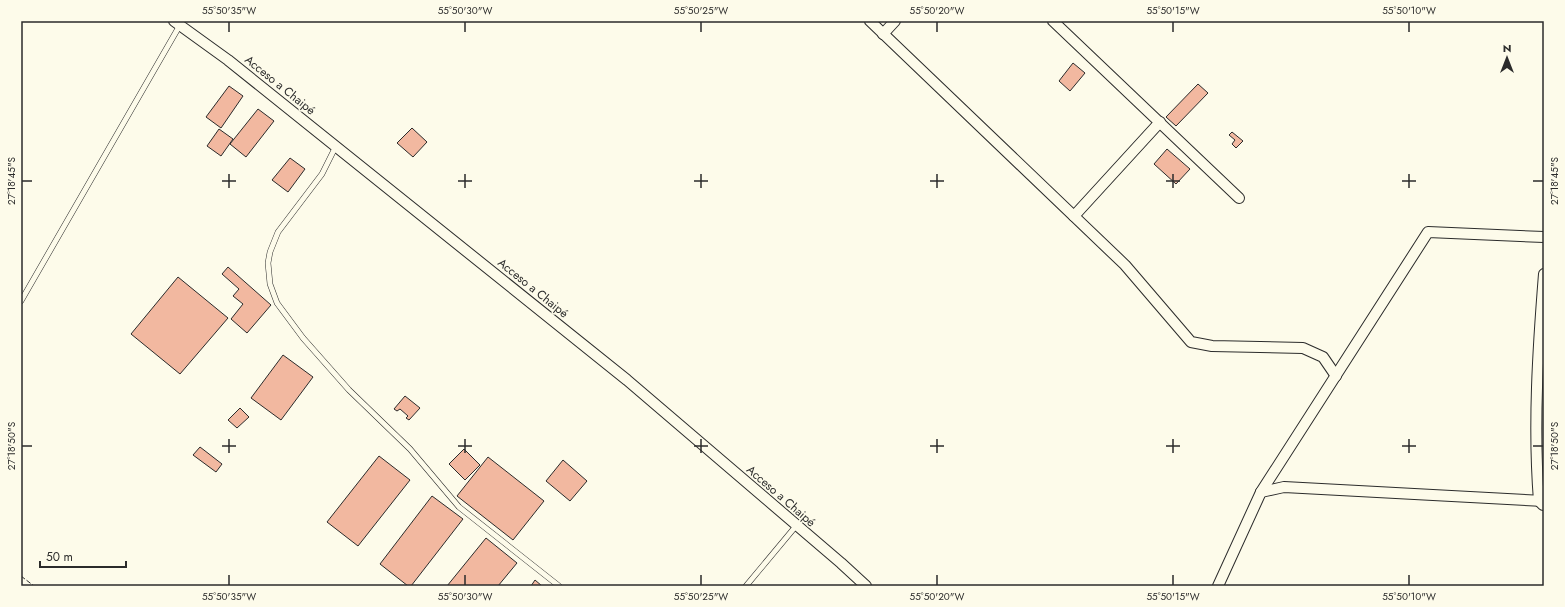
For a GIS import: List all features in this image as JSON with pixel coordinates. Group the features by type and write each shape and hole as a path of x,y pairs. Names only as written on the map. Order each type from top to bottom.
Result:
{"street":[{"path":"870,21 1125,265 1191,342 1212,346 1303,348 1323,357 1336,376"},
{"path":"883,34 895,21"},
{"path":"1053,21 1239,198"},
{"name":"Acceso a Chaipé","path":"177,23 228,60 627,380 866,586"},
{"path":"1074,216 1160,122"},
{"path":"1218,586 1261,492 1428,232 1544,237"},
{"path":"1261,492 1284,487 1542,503 1536,460 1539,337 1544,274"}],"lane":[{"path":"21,301 177,23"},
{"path":"336,146 322,174 278,232 273,242 269,258 268,275 276,303 325,365 410,449 459,507 559,586"},
{"path":"746,586 796,526"}],"building":[{"path":"1073,63 1085,73 1070,91 1059,81"},
{"path":"1198,84 1208,93 1176,126 1166,117"},
{"path":"229,86 243,96 221,128 206,117"},
{"path":"258,109 274,121 246,157 230,144"},
{"path":"412,128 427,142 413,157 397,143"},
{"path":"219,129 233,139 221,156 207,146"},
{"path":"1232,132 1243,141 1236,148 1232,144 1235,140 1229,135"},
{"path":"1167,149 1190,169 1176,184 1154,164"},
{"path":"290,158 305,169 288,192 272,180"},
{"path":"228,267 271,305 247,333 231,319 243,304 233,296 239,289 222,274"},
{"path":"178,277 228,318 180,374 131,334"},
{"path":"283,355 313,377 281,420 251,398"},
{"path":"405,396 420,408 409,420 406,418 408,416 400,409 397,411 394,409"},
{"path":"240,408 249,417 237,428 228,420"},
{"path":"200,447 222,464 216,472 193,455"},
{"path":"464,449 480,465 465,480 449,464"},
{"path":"379,456 410,480 358,546 327,522"},
{"path":"488,457 544,501 513,540 457,496"},
{"path":"563,460 587,481 570,501 546,481"},
{"path":"432,496 463,519 411,586 408,586 380,564"},
{"path":"486,538 517,563 498,586 447,586"},
{"path":"535,580 542,586 531,586"}],"fence":[{"path":"21,576 34,586"}]}
